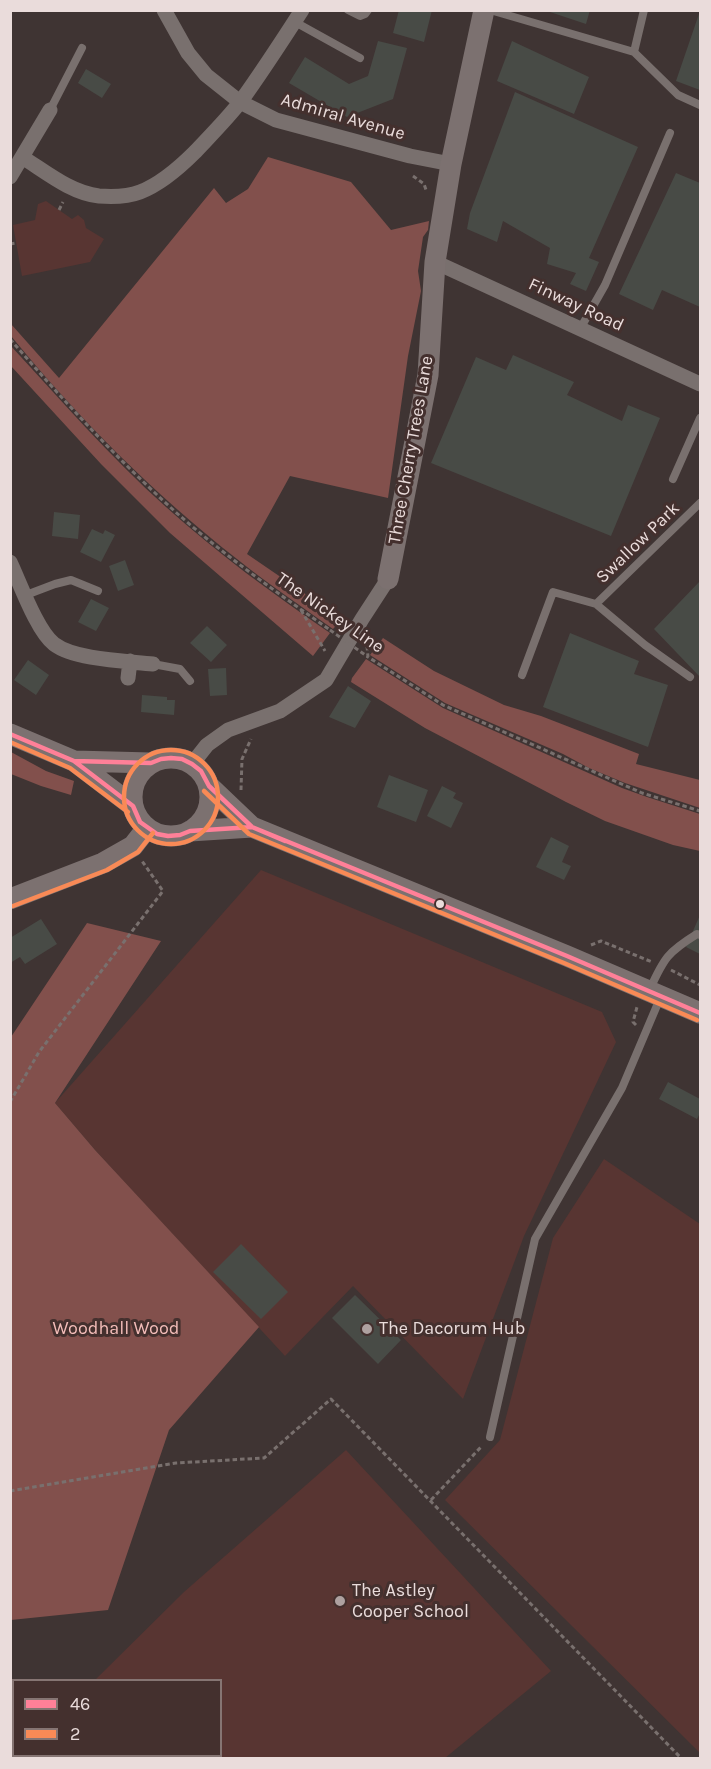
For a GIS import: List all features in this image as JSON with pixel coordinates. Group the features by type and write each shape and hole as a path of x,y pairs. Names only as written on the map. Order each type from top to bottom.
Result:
{"main road":[{"name":"Three Cherry Trees Lane","path":"388,579 428,375 435,262 451,164 484,10"},
{"path":"10,734 74,761 133,806"},
{"path":"209,786 210,804 206,815 200,824 180,836 157,834 147,828 140,822 133,806 132,793 135,781 142,770 161,759 182,759 201,771 209,786 252,827 700,1013"},
{"path":"74,761 152,763"},
{"path":"190,831 252,827"},
{"path":"10,899 103,863 133,846 147,828"}],"street":[{"name":"Admiral Avenue","path":"164,10 188,53 206,75 240,102 276,120 410,156 451,164"},
{"path":"22,157 64,184 98,196 118,197 139,192 159,183 209,138 240,102 298,16"},
{"path":"10,177 50,110"},
{"name":"Finway Road","path":"435,262 700,384"},
{"path":"10,562 15,582 26,595 41,628 54,644 82,656 153,664"},
{"name":"Three Cherry Trees Lane","path":"192,764 207,745 228,730 280,711 326,680 388,579"},
{"path":"128,678 130,661"}],"lane":[{"path":"348,10 360,16 368,10"},
{"path":"490,10 634,52 678,95 700,105"},
{"path":"634,52 644,10"},
{"path":"298,16 360,58"},
{"path":"50,110 82,48"},
{"path":"580,329 605,285 669,133"},
{"path":"673,479 700,418"},
{"name":"Swallow Park","path":"596,604 700,503"},
{"path":"26,595 71,580 98,591"},
{"name":"Swallow Park","path":"522,675 553,592 596,604 645,645 690,677"},
{"path":"153,664 180,669 190,681"},
{"path":"490,1437 535,1239 622,1088 655,993 661,965 674,949 697,933 700,935"}],"path":[{"path":"413,176 424,184 428,198"},
{"path":"10,244 16,243"},
{"name":"The Nickey Line","path":"10,339 65,402 155,493 232,559 368,657 443,705 642,793 700,811"},
{"path":"300,609 334,666"},
{"path":"243,798 241,791 242,759 264,717"},
{"path":"10,1102 39,1052 163,891 133,846"},
{"path":"582,948 601,941 643,959"},
{"path":"681,975 700,985"},
{"path":"10,1491 176,1463 264,1458 331,1398 681,1758"},
{"path":"431,1500 490,1437"}],"shaded area":[{"path":"46,201 72,219 78,215 84,220 86,228 104,239 90,262 22,276 13,225 35,220 38,204"},
{"path":"261,870 602,1012 616,1042 524,1236 463,1399 353,1286 285,1356 95,1150 55,1103"},
{"path":"604,1159 700,1224 700,1753 445,1500 500,1440 553,1238"},
{"name":"The Astley Cooper School","path":"346,1450 551,1671 445,1758 127,1758 222,1757 222,1679 96,1679 184,1592"}],"green space":[{"path":"268,157 351,182 391,230 429,221 428,230 423,237 418,271 421,291 408,356 388,498 290,476 247,554 342,619 333,629 249,568 176,508 90,425 11,336 11,324 59,378 214,188 226,203 248,189"},
{"path":"10,345 105,448 166,507 246,573 330,633 313,656 170,533 101,464 11,366"},
{"path":"383,638 434,671 504,705 541,716 639,754 636,764 700,780 700,808 625,783 445,703 370,655"},
{"path":"366,659 443,708 622,788 700,814 700,851 673,845 605,821 425,728 351,682"},
{"path":"11,752 46,771 74,781 71,795 11,774"},
{"name":"Woodhall Wood","path":"87,923 161,941 55,1103 95,1150 259,1327 169,1430 108,1610 11,1620 11,1037"}],"building":[{"path":"399,10 432,10 424,42 393,33"},
{"path":"544,10 590,10 586,24"},
{"path":"700,11 700,90 676,81"},
{"path":"378,41 407,48 393,99 347,117 289,83 305,57 349,84 368,76"},
{"path":"512,41 589,77 574,114 497,81"},
{"path":"86,69 111,84 102,98 78,83"},
{"path":"515,92 638,147 589,258 599,262 586,291 570,284 576,273 547,264 550,248 503,221 497,242 467,229 470,213"},
{"path":"676,173 700,183 700,307 662,290 653,310 619,294"},
{"path":"513,355 574,382 567,395 622,421 628,405 660,418 611,536 431,463 476,357 506,370"},
{"path":"54,512 80,515 78,539 52,536"},
{"path":"92,529 103,534 105,530 115,535 101,562 80,552"},
{"path":"125,560 134,585 118,591 109,566"},
{"path":"700,581 700,677 654,629"},
{"path":"91,599 109,608 96,631 78,622"},
{"path":"207,626 227,645 211,662 190,643"},
{"path":"570,633 639,661 634,674 668,685 648,747 543,707"},
{"path":"28,660 49,675 36,695 14,680"},
{"path":"226,668 227,695 210,696 208,669"},
{"path":"348,686 371,701 355,728 329,717"},
{"path":"142,695 175,700 174,715 141,712"},
{"path":"389,775 428,790 416,822 377,807"},
{"path":"442,786 456,793 453,798 463,803 451,828 427,816"},
{"path":"551,837 569,846 562,862 571,866 564,880 536,867"},
{"path":"700,915 700,954 686,947"},
{"path":"41,919 57,944 25,964 20,957 10,963 10,938"},
{"path":"668,1082 700,1099 700,1113 697,1119 659,1099"},
{"path":"241,1244 288,1292 261,1319 213,1272"},
{"name":"The Dacorum Hub","path":"355,1295 401,1340 378,1364 332,1318"}],"transit line":[{"name":"46","path":"10,734 74,761 133,806 140,822 157,834 168,836 190,831 252,827 700,1013"},
{"name":"2","path":"10,742 70,768 128,812"},
{"name":"2","path":"171,750 189,754 204,764 214,779 218,797 214,815 204,830 189,840 171,844 153,840 138,830 128,815 124,797 128,779 138,764 153,754 171,750"},
{"name":"46","path":"55,753 74,761 151,763 161,759 182,759 201,771 209,786 252,827 285,841"},
{"name":"2","path":"204,791 249,834 697,1020"},
{"name":"2","path":"13,906 107,870 138,852 153,833"}],"place":[{"name":"The Dacorum Hub","path":"367,1329"},
{"name":"The Astley Cooper School","path":"340,1601"}]}
